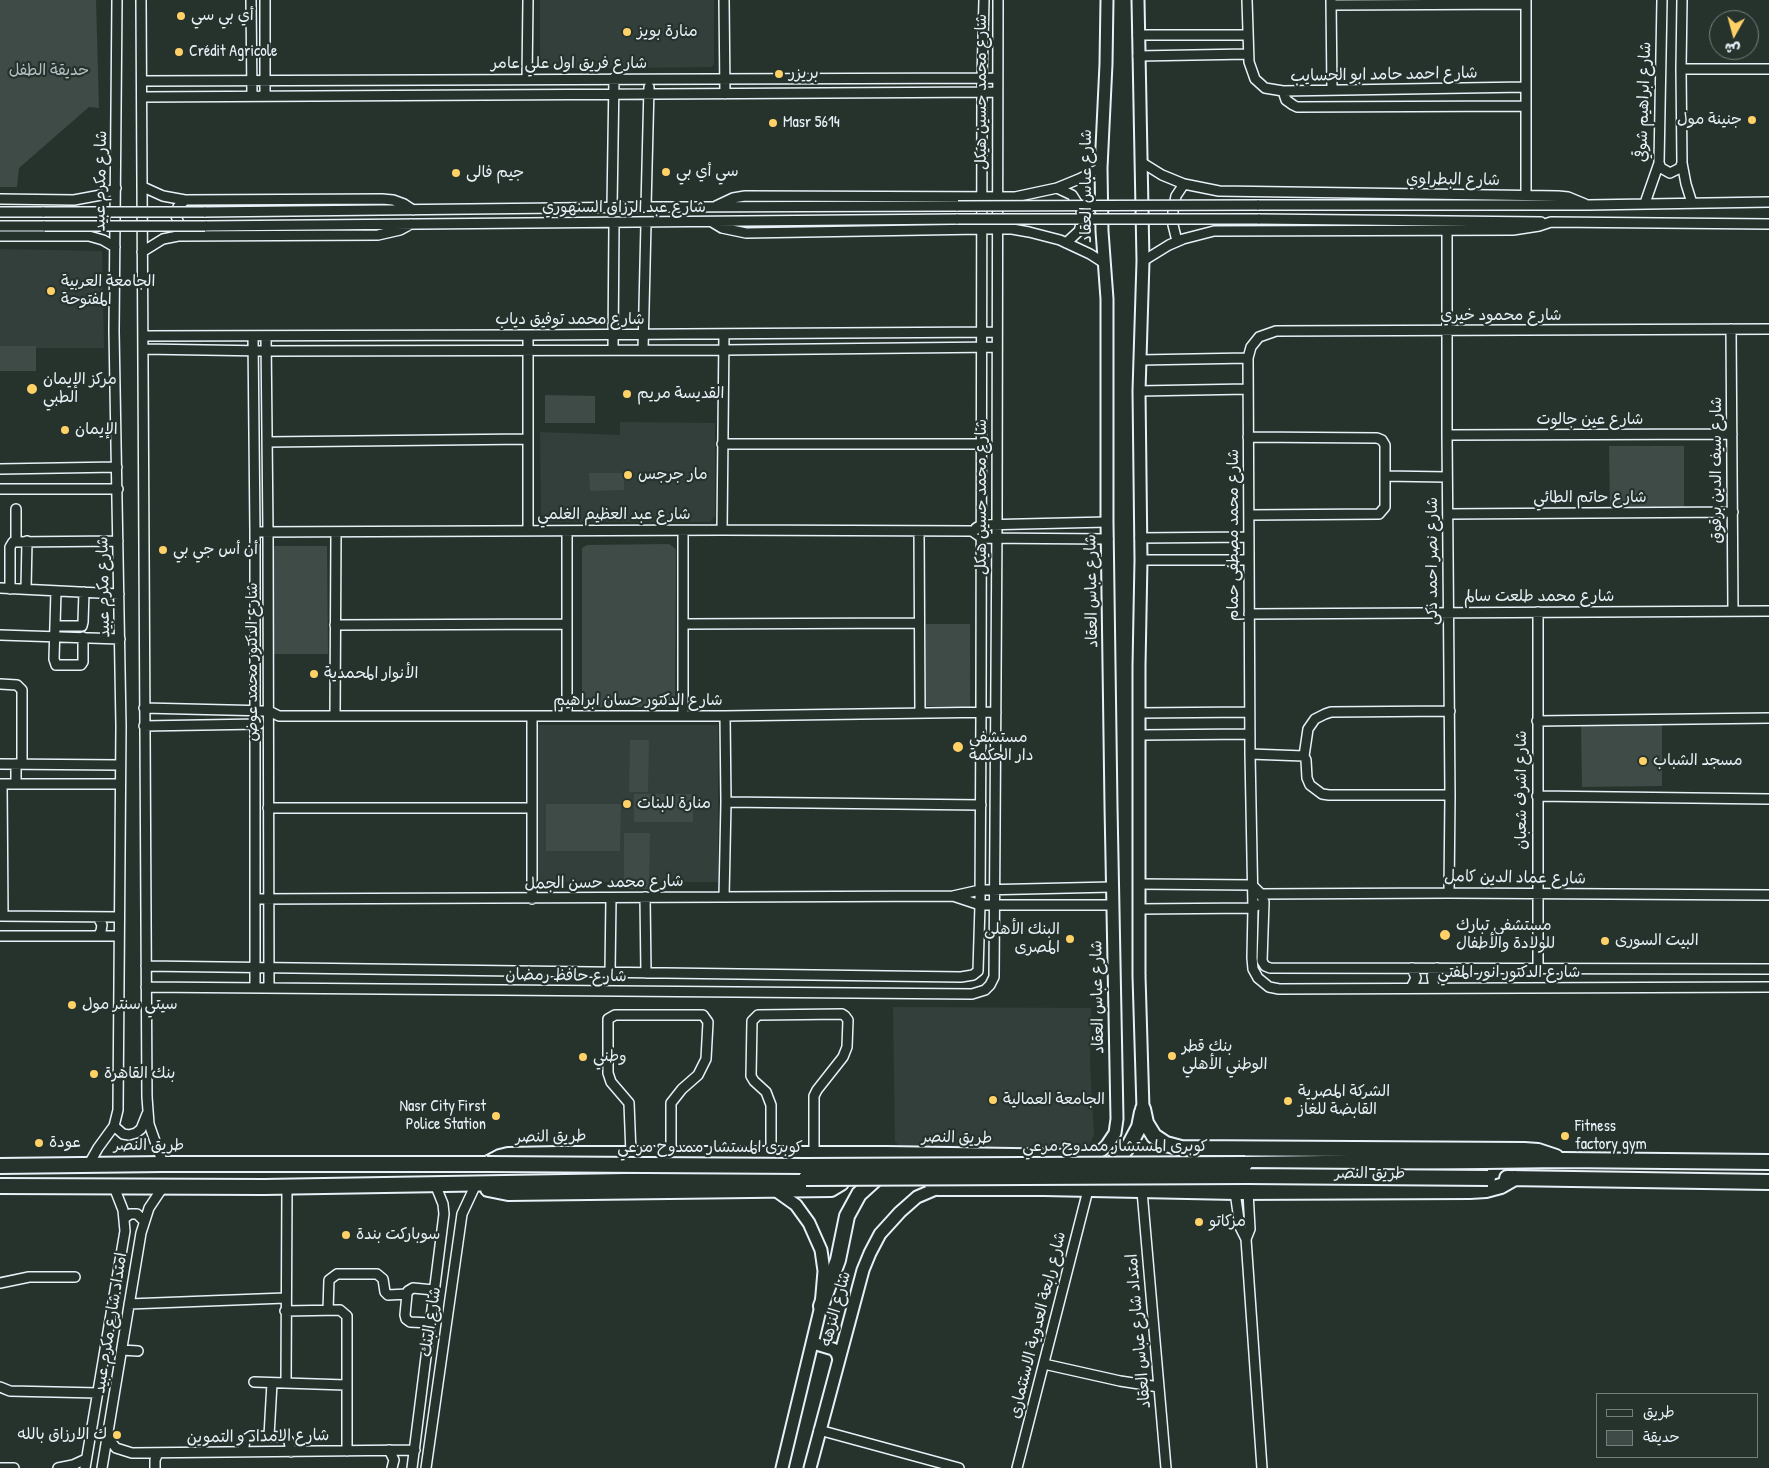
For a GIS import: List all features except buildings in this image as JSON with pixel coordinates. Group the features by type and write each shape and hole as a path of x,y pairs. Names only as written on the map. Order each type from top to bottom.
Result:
{"highway":[{"name":"طريق النصر","path":"1143,1109 1146,1123 1154,1136 1166,1144 1181,1148 1524,1150 1551,1154 1563,1160 1769,1162"},
{"path":"1044,1188 1102,1171 1110,1165 1130,1144 1139,1127 1143,1109"},
{"path":"1181,1148 1173,1158 1172,1170 1176,1182 1192,1192"},
{"name":"طريق النصر","path":"0,1166 89,1164 488,1164 493,1160 508,1155 835,1154 1075,1157"},
{"path":"0,1186 287,1187 477,1184 487,1189 508,1193 831,1189 841,1183 846,1173 843,1162 835,1154"},
{"path":"938,1188 931,1182 927,1174 928,1165 939,1155"},
{"path":"821,1306 838,1260 847,1216 859,1194 872,1180 893,1166 917,1157 939,1155"},
{"name":"كوبرى المستشار ممدوح مرعي","path":"488,1164 1084,1165 1563,1160"},
{"name":"كوبرى المستشار ممدوح مرعي","path":"477,1184 855,1177 1247,1176 1515,1178"},
{"name":"طريق النصر","path":"938,1188 1044,1188 1192,1192 1470,1191 1486,1190 1501,1186 1515,1178 1769,1182"}],"main road":[{"name":"شارع عباس العقاد","path":"1075,1157 1089,1156 1102,1150 1112,1139 1117,1126 1107,522 1107,299 1100,168 1106,64 1107,0"},
{"path":"1138,0 1143,261 1139,391 1139,976 1143,1109"},
{"name":"شارع النزهه","path":"810,1468 863,1270 876,1240 889,1222 912,1201 938,1188"},
{"name":"شارع النزهه","path":"775,1190 796,1205 805,1217 816,1236 823,1257 824,1271 821,1306 782,1468"},
{"path":"813,1343 833,1349 837,1353 839,1360"}],"street":[{"name":"شارع مكرم عبيد","path":"89,1164 114,1126 118,1110 120,639 114,331 117,0"},
{"path":"141,0 144,336 144,726 148,1113 152,1135 163,1164"},
{"path":"252,0 252,96"},
{"path":"265,0 265,95"},
{"path":"528,0 528,79"},
{"path":"724,0 724,94"},
{"name":"شارع محمد حسين هيكل","path":"973,975 978,971 979,965 980,906 981,198 984,0"},
{"name":"شارع محمد حسين هيكل","path":"985,990 994,977 997,538 996,78 998,0"},
{"path":"1247,0 1248,54 1252,74 1259,84 1271,90 1284,90"},
{"name":"شارع ابراهيم شوقي","path":"1645,203 1659,163 1662,0"},
{"path":"1682,0 1680,69 1682,163 1692,203"},
{"path":"1332,90 1331,2 1526,2 1526,195"},
{"path":"1138,35 1247,35"},
{"path":"1138,56 1248,54"},
{"path":"1680,69 1769,69"},
{"path":"612,207 614,78"},
{"name":"شارع فريق اول علي عامر","path":"142,81 996,78"},
{"path":"646,207 649,79"},
{"name":"شارع احمد حامد ابو الحسايب","path":"1525,87 1284,90 1286,100 1298,107 1525,106"},
{"name":"شارع فريق اول علي عامر","path":"142,97 996,92"},
{"name":"شارع البطراوي","path":"1141,162 1162,175 1184,184 1207,190 1234,192 1526,195 1568,197 1588,205 1769,202"},
{"path":"1659,163 1661,168 1670,173 1675,172 1682,163"},
{"name":"شارع عبد الرزاق السنهوري","path":"143,187 163,196 185,200 382,199 393,200 413,210 612,207 712,208 733,198 745,196 996,198 1033,194 1057,188 1100,168"},
{"path":"1177,241 1173,225 1173,211 1176,196 1184,184"},
{"path":"0,199 66,200 92,197 116,188"},
{"path":"1057,188 1068,192 1076,199 1082,215 1079,231 1066,243"},
{"path":"66,200 73,206 77,214 76,223 69,235"},
{"path":"185,200 178,207 176,216 178,225 185,236"},
{"path":"712,208 1588,205"},
{"path":"0,212 413,210"},
{"path":"711,222 958,219 1258,219 1769,224"},
{"name":"شارع عبد الرزاق السنهوري","path":"142,252 163,239 185,236 378,235 400,230 411,224 711,222 722,228 746,233 997,228 1029,232 1066,243 1104,263"},
{"path":"1143,261 1177,241 1214,231 1513,230 1532,228 1551,222"},
{"path":"613,350 614,223"},
{"path":"643,350 646,223"},
{"path":"0,226 411,224"},
{"name":"شارع نصر احمد ذكى","path":"1448,230 1449,893"},
{"path":"0,236 69,235 96,238 115,247"},
{"name":"شارع سيف الدين برقوق","path":"1731,329 1733,611"},
{"name":"شارع محمود خيري","path":"1248,358 1251,346 1259,337 1276,331 1769,329"},
{"name":"شارع محمد توفيق دياب","path":"144,336 997,332"},
{"path":"722,530 724,334"},
{"path":"528,335 528,530"},
{"name":"شارع الدكتور محمد عوض","path":"253,336 255,988"},
{"name":"شارع الدكتور محمد عوض","path":"266,336 268,988"},
{"name":"شارع محمد توفيق دياب","path":"144,349 253,351 724,350 997,346"},
{"path":"1140,360 1248,358"},
{"name":"شارع محمد مصطفى حمام","path":"1248,358 1252,885"},
{"path":"1139,391 1248,390"},
{"name":"شارع عين جالوت","path":"1447,435 1732,434"},
{"path":"1248,436 1377,438 1382,440 1385,445 1385,507 1379,514 1249,515"},
{"path":"267,442 527,439"},
{"path":"722,444 982,444"},
{"path":"0,469 117,467"},
{"path":"1385,476 1448,477"},
{"path":"0,489 118,489"},
{"path":"16,509 16,542"},
{"name":"شارع حاتم الطائي","path":"1448,514 1733,512"},
{"path":"1107,522 981,525 972,531 982,538 1108,538"},
{"name":"شارع عبد العظيم الغلمي","path":"255,532 528,530 972,531"},
{"path":"567,531 567,716"},
{"path":"683,531 683,716"},
{"path":"919,531 920,712"},
{"path":"335,716 336,532"},
{"path":"1140,538 1249,537"},
{"path":"10,588 11,544 16,542 118,541"},
{"path":"26,589 27,542"},
{"path":"1140,560 1249,560"},
{"path":"0,588 119,594"},
{"path":"56,591 54,662 59,665 79,666 83,662 83,637"},
{"path":"55,626 82,626 84,592"},
{"name":"شارع محمد طلعت سالم","path":"1249,614 1769,611"},
{"name":"شارع اشرف شعبان","path":"1538,612 1538,969"},
{"path":"683,624 919,623"},
{"path":"335,625 567,624"},
{"path":"0,635 120,639"},
{"path":"0,684 17,685 22,690 19,764 16,784"},
{"name":"شارع الدكتور حسان ابراهيم","path":"144,708 268,710 280,716 725,716 996,712"},
{"path":"1450,711 1331,712 1315,720 1308,729 1304,756 1307,778 1310,784 1322,794 1450,795"},
{"path":"1139,712 1250,712"},
{"path":"144,726 268,724 280,716"},
{"path":"532,716 532,899"},
{"path":"724,897 725,716"},
{"path":"1537,721 1769,718"},
{"path":"1139,735 1250,734"},
{"path":"1250,754 1304,756"},
{"path":"0,764 120,765"},
{"path":"119,917 2,916 1,784 120,784"},
{"path":"1537,796 1769,799"},
{"path":"726,802 981,805"},
{"path":"268,808 532,808"},
{"path":"1139,909 1253,908 1259,904 1257,894 1252,885 1140,884"},
{"name":"شارع محمد حسن الجمل","path":"255,899 953,896 980,890 1112,887"},
{"name":"شارع عماد الدين كامل","path":"1257,894 1769,895"},
{"name":"شارع الدكتور انور المفتي","path":"1257,894 1264,906 1262,961 1265,966 1270,968 1769,969"},
{"name":"شارع محمد حسن الجمل","path":"953,896 980,906 1113,905"},
{"path":"610,972 611,898"},
{"path":"645,898 646,973"},
{"name":"شارع الدكتور انور المفتي","path":"1253,908 1252,964 1255,974 1265,984 1278,989 1769,987"},
{"path":"98,917 102,925 98,936"},
{"path":"0,936 119,936"},
{"name":"شارع حافظ رمضان","path":"146,966 957,977 973,975"},
{"path":"1411,988 1416,982 1412,968"},
{"path":"1434,988 1432,976 1436,968"},
{"path":"956,994 957,977"},
{"name":"شارع حافظ رمضان","path":"146,987 956,994 972,994 985,990"},
{"path":"771,1154 772,1105 769,1096 754,1081 751,1073 752,1021 758,1015 842,1014 848,1020 847,1047 843,1057 814,1096 814,1154"},
{"path":"631,1154 630,1103 611,1082 608,1073 608,1019 615,1015 703,1015 708,1022 706,1059 698,1075 682,1089 671,1103 671,1154"},
{"path":"114,1126 123,1134 136,1133 141,1129 148,1113"},
{"name":"شارع البنك","path":"412,1468 444,1209 435,1184"},
{"name":"شارع البنك","path":"426,1468 460,1228 464,1208 477,1184"},
{"name":"امتداد شارع مكرم عبيد","path":"86,1463 125,1231 125,1218 114,1187"},
{"name":"امتداد شارع مكرم عبيد","path":"102,1468 144,1221 149,1208 163,1187"},
{"path":"286,1383 287,1187"},
{"name":"شارع رابعة العدوية الاستثمارى","path":"1017,1468 1088,1190"},
{"name":"امتداد شارع عباس العقاد","path":"1142,1191 1166,1468"},
{"path":"1242,1192 1240,1227 1246,1240 1262,1468"},
{"path":"125,1218 130,1214 137,1214 144,1221"},
{"path":"442,1226 446,1222 453,1220 459,1224 460,1228"},
{"path":"328,1310 329,1280 338,1274 376,1274 383,1278 385,1292 388,1295 407,1294"},
{"path":"0,1283 29,1277 75,1277"},
{"path":"430,1323 410,1322 406,1319 407,1294 413,1288 434,1290"},
{"path":"129,1304 285,1298"},
{"path":"285,1311 343,1311 348,1319 347,1451"},
{"path":"122,1350 138,1350"},
{"path":"1044,1364 1120,1381 1159,1386"},
{"path":"254,1382 346,1385"},
{"path":"269,1436 272,1383"},
{"path":"0,1387 10,1391 98,1393"},
{"path":"819,1430 959,1468"},
{"path":"243,1452 246,1438 283,1436 289,1441 291,1452"},
{"name":"شارع الامداد و التموين","path":"108,1438 112,1444 122,1451 132,1454 415,1450"},
{"path":"389,1450 394,1460 392,1468"},
{"path":"155,1468 155,1460 158,1453"},
{"path":"58,1468 86,1463"},
{"path":"0,1468 14,1468"}],"shaded area":[{"name":"منارة بويز","path":"540,0 714,0 714,64 711,67 540,69"},
{"name":"الجامعة العربية المفتوحة","path":"0,249 102,251 104,348 0,348"},
{"name":"مار جرجس","path":"620,422 715,423 715,516 710,522 546,522 541,514 540,432 620,435"},
{"name":"منارة للبنات","path":"537,725 718,725 718,882 537,882"},
{"name":"الجامعة العمالية","path":"893,1007 1091,1008 1090,1064 1094,1135 1091,1142 1086,1147 906,1148 899,1146 895,1141"}],"green space":[{"name":"حديقة الطفل","path":"0,0 96,0 99,108 89,107 19,168 17,187 0,187"},
{"path":"0,346 36,346 36,371 0,371"},
{"path":"545,395 595,396 595,423 545,423"},
{"path":"1609,446 1684,446 1684,507 1610,507"},
{"path":"589,473 624,473 624,490 590,491"},
{"path":"669,544 676,549 675,701 671,707 586,707 582,703 582,548 587,545"},
{"path":"272,546 327,546 328,654 272,654"},
{"path":"926,624 970,624 970,707 926,706"},
{"path":"1662,723 1662,786 1582,787 1581,724"},
{"path":"630,740 649,740 648,792 629,792"},
{"path":"634,794 693,794 693,822 634,822"},
{"path":"546,804 621,804 620,851 546,851"},
{"path":"624,833 650,833 649,889 624,889"}],"place":[{"name":"أي بي سي","path":"181,16"},
{"name":"منارة بويز","path":"627,32"},
{"name":"Crédit Agricole","path":"179,52"},
{"name":"بريزر","path":"779,74"},
{"name":"جنينة مول","path":"1752,120"},
{"name":"Masr 5614","path":"773,123"},
{"name":"سي أي بي","path":"666,172"},
{"name":"جيم فالى","path":"456,173"},
{"name":"الجامعة العربية المفتوحة","path":"51,291"},
{"name":"مركز الإيمان الطبي","path":"32,389"},
{"name":"القديسة مريم","path":"627,394"},
{"name":"الإيمان","path":"65,430"},
{"name":"مار جرجس","path":"628,475"},
{"name":"أن أس جي بي","path":"163,550"},
{"name":"الأنوار المحمدية","path":"314,674"},
{"name":"مستشفي دار الحكمة","path":"958,747"},
{"name":"مسجد الشباب","path":"1643,761"},
{"name":"منارة للبنات","path":"627,804"},
{"name":"مستشفى تبارك للولادة والأطفال","path":"1445,935"},
{"name":"البنك الأهلى المصرى","path":"1070,939"},
{"name":"البيت السورى","path":"1605,941"},
{"name":"سيتي سنتر مول","path":"72,1005"},
{"name":"بنك قطر الوطني الأهلي","path":"1172,1056"},
{"name":"وطني","path":"583,1057"},
{"name":"بنك القاهرة","path":"94,1074"},
{"name":"الجامعة العمالية","path":"993,1100"},
{"name":"الشركة المصرية القابضة للغاز","path":"1288,1101"},
{"name":"Nasr City First Police Station","path":"496,1116"},
{"name":"Fitness factory gym","path":"1565,1136"},
{"name":"عودة","path":"39,1143"},
{"name":"مركاتو","path":"1199,1222"},
{"name":"سوباركت بندة","path":"346,1235"},
{"name":"ك الارزاق بالله","path":"117,1435"}]}
